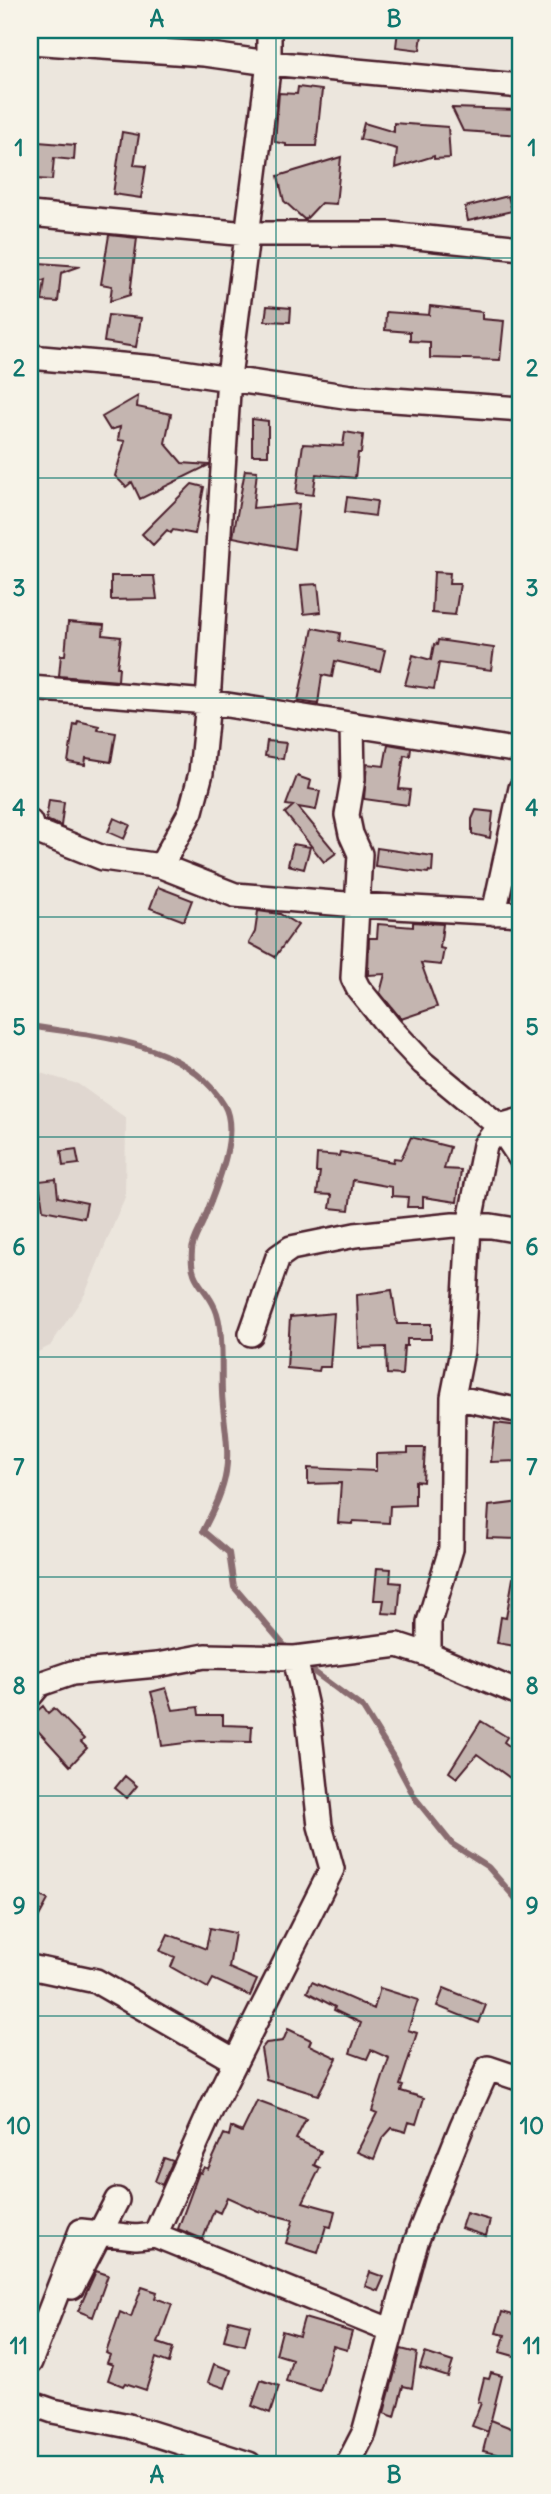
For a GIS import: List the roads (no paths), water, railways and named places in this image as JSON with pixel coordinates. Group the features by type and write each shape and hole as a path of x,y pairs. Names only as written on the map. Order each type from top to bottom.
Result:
{"street":[{"path":"161,866 191,811 201,773 229,377 269,63 269,30"},
{"path":"30,42 204,54 269,63 521,86"},
{"path":"30,214 247,234 389,234 521,248"},
{"path":"30,357 229,377 351,397 521,410"},
{"path":"30,688 208,702 521,751"},
{"path":"352,725 353,779 347,815 351,834 360,854 353,978 391,1028 424,1063 499,1126 521,1159"},
{"path":"494,913 521,788"},
{"path":"30,821 33,831 103,858 161,866 235,895 521,914"},
{"path":"429,1655 429,1622 451,1549 453,1397 462,1351 469,1226 485,1145 499,1126 521,1120"},
{"path":"251,1334 278,1257 291,1248 355,1235 453,1225 491,1226 521,1231"},
{"path":"453,1397 521,1411"},
{"path":"30,1696 40,1684 72,1673 157,1665 205,1656 295,1658 398,1645 429,1655 521,1694"},
{"path":"155,2235 211,2110 332,1869 320,1826 308,1716 295,1658"},
{"path":"30,1966 96,1981 230,2058 234,2063"},
{"path":"348,2464 364,2433 416,2242 488,2068 521,2079"},
{"path":"30,2371 117,2200"},
{"path":"30,2362 81,2231 136,2237 155,2235 391,2331"},
{"path":"30,2403 53,2411 129,2426 250,2464"}],"waterway":[{"path":"30,1026 110,1039 163,1054 187,1067 207,1083 224,1105 228,1117 228,1147 219,1180 192,1251 195,1277 211,1300 220,1326 227,1453 222,1488 203,1531 229,1553 234,1587 289,1651"},
{"path":"302,1663 363,1708 415,1798 452,1844 488,1867 517,1900 521,1901"}]}
